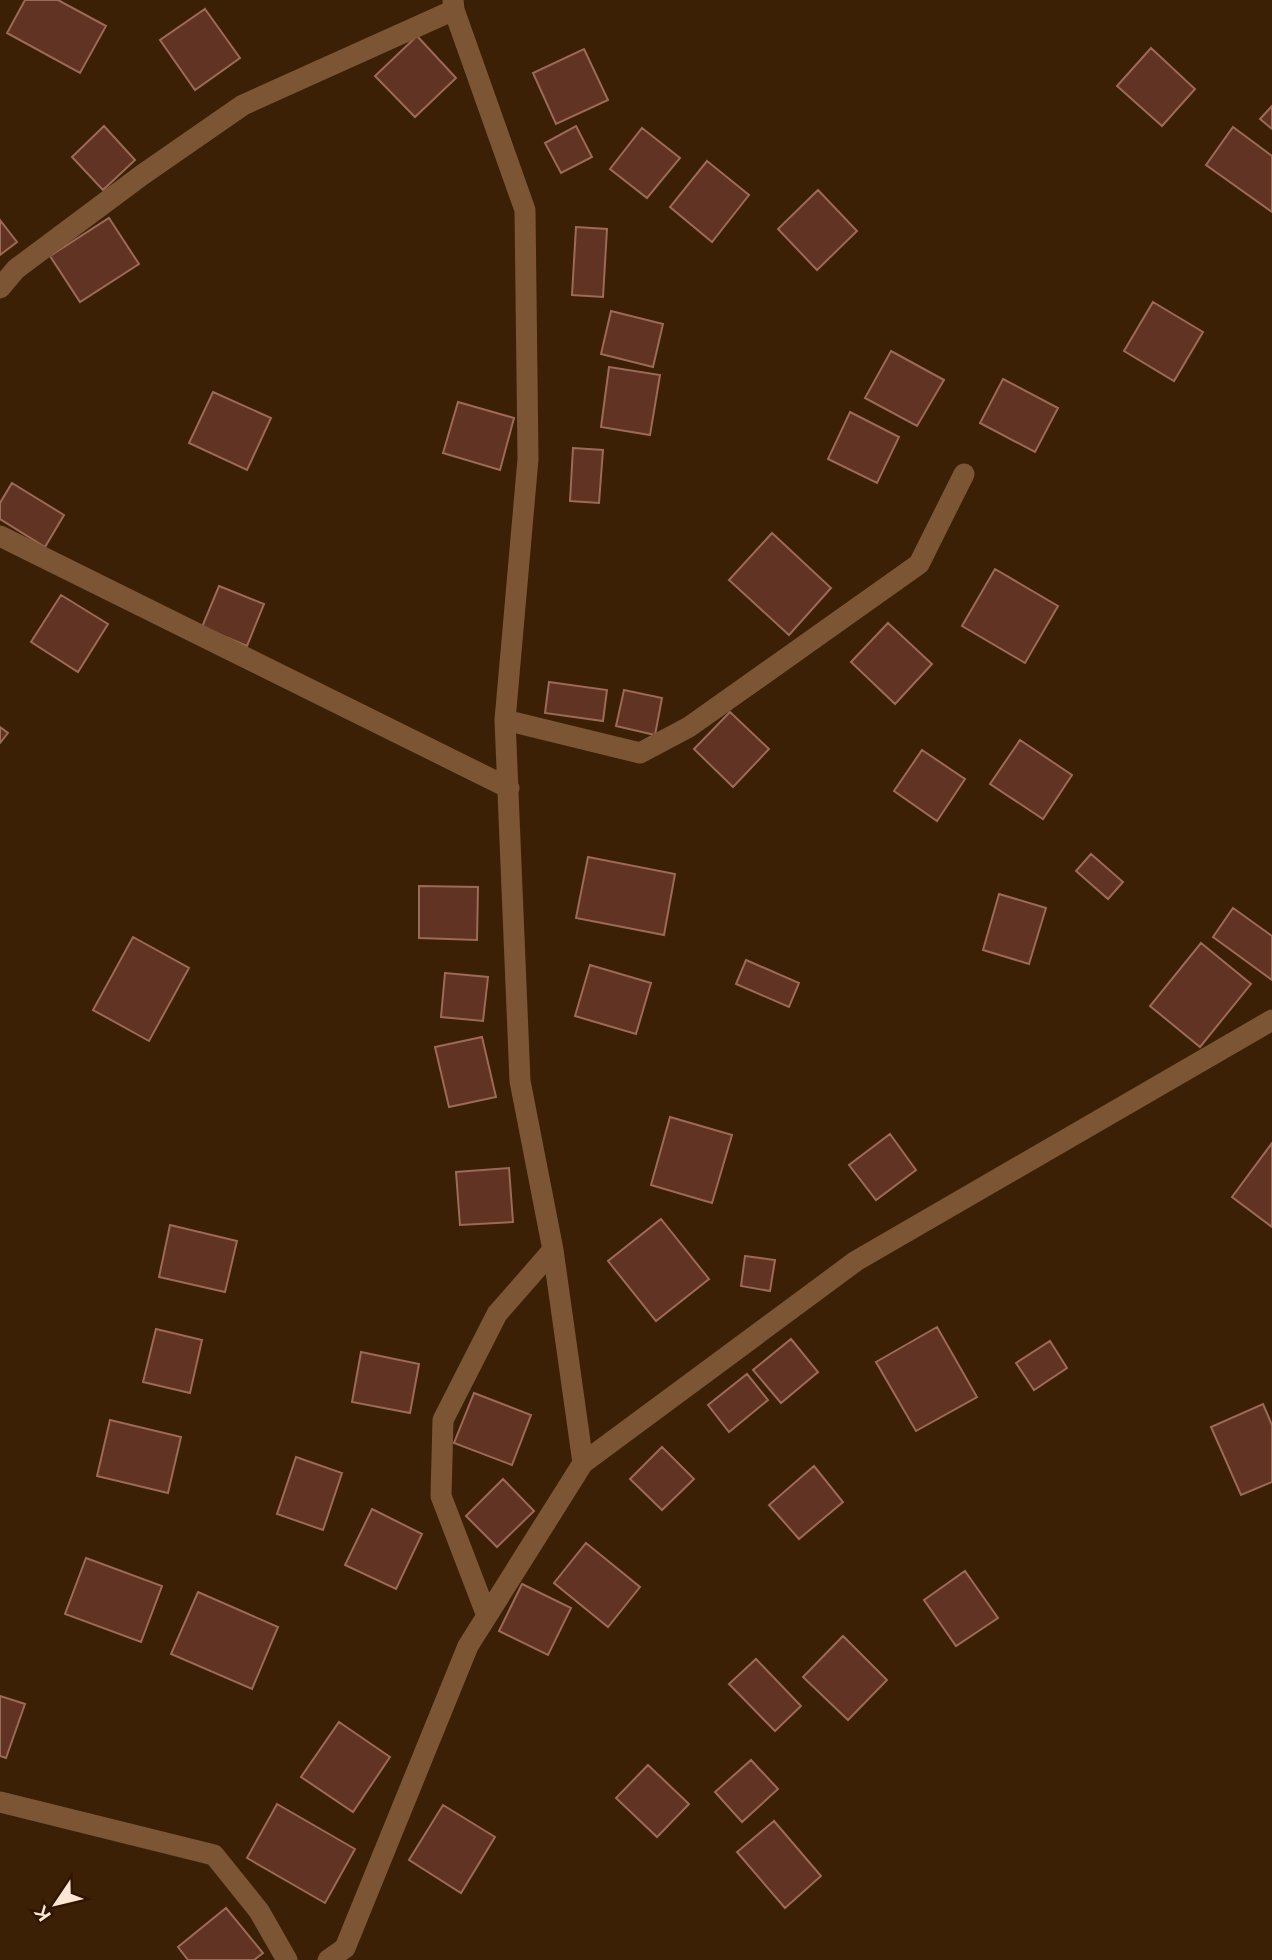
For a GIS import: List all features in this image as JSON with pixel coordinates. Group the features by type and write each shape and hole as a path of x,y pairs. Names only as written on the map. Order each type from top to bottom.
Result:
{"street":[{"path":"0,288 16,270 121,190 243,104 453,5 525,210 528,459 505,720 520,1081 553,1250 583,1463"},
{"path":"505,720 640,753 689,727 919,564 964,474"},
{"path":"0,536 509,788"},
{"path":"328,1960 345,1948 468,1646 583,1463 856,1261 1272,1020"},
{"path":"487,1616 441,1496 443,1420 497,1314 553,1250"},
{"path":"0,1802 214,1855 259,1911 287,1960"}],"building":[{"path":"25,0 58,0 106,26 80,73 7,33"},
{"path":"205,9 240,58 195,90 160,40"},
{"path":"417,36 456,78 415,117 375,76"},
{"path":"1151,48 1195,89 1162,126 1117,86"},
{"path":"584,49 608,100 556,124 533,73"},
{"path":"1272,106 1272,129 1260,119"},
{"path":"104,126 135,160 103,190 72,157"},
{"path":"576,126 592,157 561,173 545,143"},
{"path":"1233,127 1272,156 1272,212 1206,165"},
{"path":"642,128 680,158 647,198 610,169"},
{"path":"707,161 749,195 712,242 670,207"},
{"path":"818,190 857,231 817,270 778,229"},
{"path":"109,218 139,264 80,302 50,256"},
{"path":"0,220 17,242 0,255"},
{"path":"576,227 607,229 603,297 572,295"},
{"path":"1153,302 1203,332 1174,381 1124,351"},
{"path":"611,311 663,324 653,367 601,354"},
{"path":"891,351 944,380 917,426 865,398"},
{"path":"609,367 660,375 650,435 601,427"},
{"path":"1003,379 1058,408 1035,452 980,423"},
{"path":"213,392 271,418 247,470 189,443"},
{"path":"458,402 514,418 500,470 443,453"},
{"path":"850,412 899,437 877,483 828,459"},
{"path":"573,448 603,450 599,503 570,501"},
{"path":"12,483 64,515 45,547 0,519 0,503"},
{"path":"772,533 831,588 789,635 729,580"},
{"path":"995,569 1058,606 1025,663 962,626"},
{"path":"219,586 264,604 247,646 202,627"},
{"path":"61,595 108,624 78,672 31,642"},
{"path":"888,623 932,664 895,704 851,662"},
{"path":"549,682 607,690 603,721 545,713"},
{"path":"624,690 662,698 655,735 616,726"},
{"path":"730,712 769,749 733,787 694,749"},
{"path":"0,727 8,733 0,743"},
{"path":"1020,740 1072,775 1043,819 990,784"},
{"path":"922,750 965,779 937,821 894,791"},
{"path":"1091,854 1123,882 1108,899 1076,871"},
{"path":"588,857 675,874 664,935 576,918"},
{"path":"419,886 478,887 477,940 419,938"},
{"path":"999,894 1046,908 1029,964 983,950"},
{"path":"1233,908 1272,936 1272,980 1213,937"},
{"path":"133,937 189,968 149,1041 93,1010"},
{"path":"1201,943 1251,984 1200,1047 1150,1006"},
{"path":"746,960 799,983 789,1007 736,984"},
{"path":"590,965 651,983 636,1034 575,1016"},
{"path":"445,973 488,977 483,1021 441,1017"},
{"path":"482,1037 496,1097 449,1107 435,1047"},
{"path":"670,1117 732,1135 712,1203 651,1185"},
{"path":"890,1134 916,1170 876,1200 849,1165"},
{"path":"1272,1143 1272,1227 1232,1197"},
{"path":"509,1168 513,1222 460,1225 456,1172"},
{"path":"661,1219 709,1279 656,1321 608,1261"},
{"path":"170,1225 237,1241 225,1292 159,1277"},
{"path":"745,1256 775,1260 770,1291 741,1286"},
{"path":"937,1327 977,1397 916,1431 876,1362"},
{"path":"156,1329 202,1340 190,1393 143,1382"},
{"path":"791,1339 818,1372 781,1403 753,1370"},
{"path":"1050,1341 1067,1368 1034,1390 1016,1363"},
{"path":"361,1352 419,1364 410,1413 352,1402"},
{"path":"747,1374 768,1400 729,1432 708,1405"},
{"path":"474,1393 531,1415 512,1465 454,1443"},
{"path":"1263,1404 1272,1425 1272,1482 1241,1495 1211,1427"},
{"path":"110,1420 181,1437 168,1493 97,1476"},
{"path":"662,1447 694,1479 662,1510 630,1479"},
{"path":"296,1457 342,1473 323,1530 277,1514"},
{"path":"814,1466 843,1502 799,1539 769,1505"},
{"path":"503,1479 534,1511 497,1547 466,1516"},
{"path":"372,1509 422,1534 396,1589 345,1565"},
{"path":"586,1543 640,1587 608,1627 554,1583"},
{"path":"86,1558 162,1586 141,1642 65,1614"},
{"path":"965,1571 998,1618 956,1646 924,1600"},
{"path":"522,1584 571,1608 548,1655 499,1631"},
{"path":"198,1592 278,1627 252,1689 171,1654"},
{"path":"843,1636 887,1680 848,1720 803,1677"},
{"path":"756,1659 801,1706 775,1731 729,1684"},
{"path":"0,1696 25,1704 6,1758 0,1756"},
{"path":"339,1722 390,1757 353,1812 301,1777"},
{"path":"751,1760 778,1789 742,1822 715,1792"},
{"path":"648,1765 689,1804 657,1837 616,1798"},
{"path":"277,1804 355,1849 325,1903 247,1858"},
{"path":"443,1805 495,1837 461,1893 409,1860"},
{"path":"774,1821 821,1876 785,1908 737,1852"},
{"path":"226,1908 263,1953 254,1960 188,1960 178,1947"}]}
